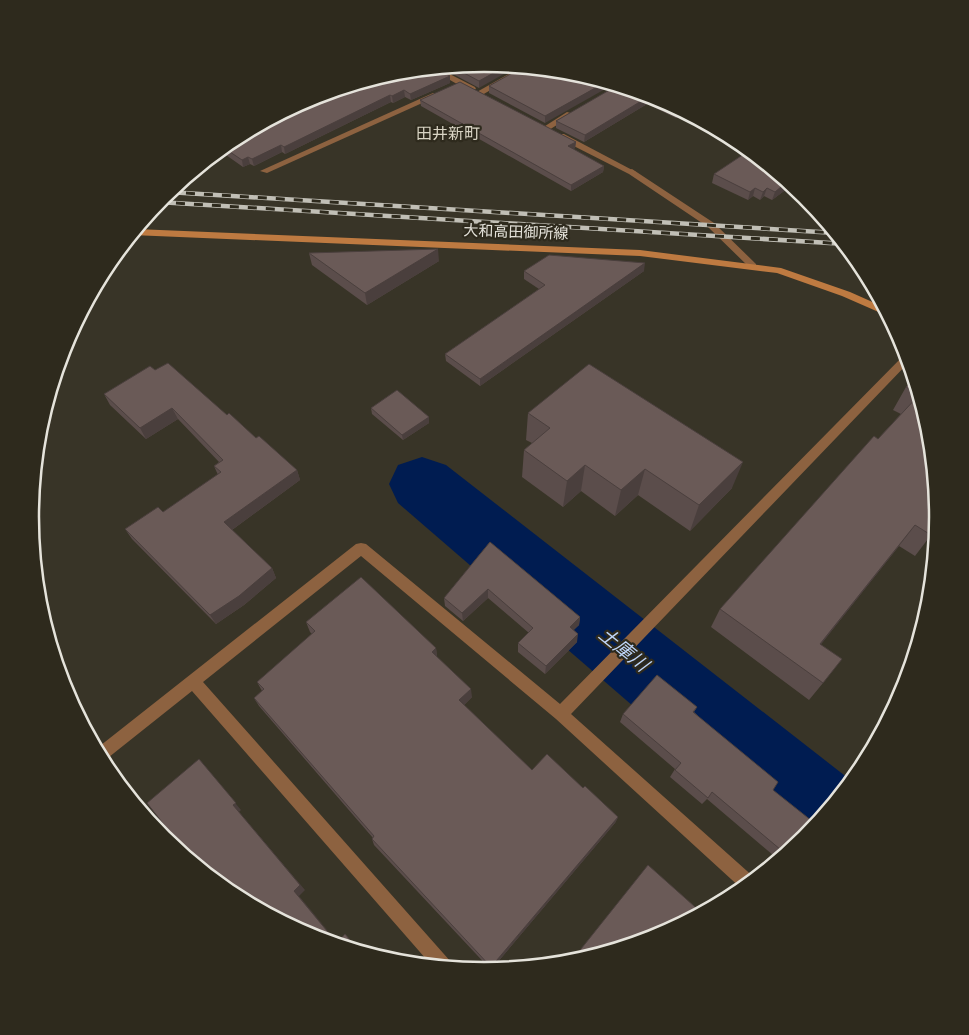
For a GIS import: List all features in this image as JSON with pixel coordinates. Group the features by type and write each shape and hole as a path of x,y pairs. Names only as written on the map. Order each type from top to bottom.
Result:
{"main road":[{"name":"大和高田御所線","path":"142,232 640,252 778,270 846,294 878,309"}],"street":[{"path":"479,93 515,73"},
{"path":"444,74 487,97"},
{"path":"452,87 461,83"},
{"path":"264,171 443,91"},
{"path":"546,128 579,109"},
{"path":"538,124 632,172 711,226 753,266"},
{"path":"561,714 902,362"},
{"path":"105,751 361,548 561,714 744,880"},
{"path":"193,682 438,960"}],"building":[{"path":"495,72 479,81 464,73"},
{"path":"512,73 571,80 598,86 545,116 489,86"},
{"path":"446,74 450,76 410,94 404,90 392,96 390,95 284,147 281,145 252,159 248,157 242,160 230,152 262,131 287,118 341,95 398,80"},
{"path":"460,82 576,142 568,146 604,166 571,185 420,100"},
{"path":"610,90 642,101 585,135 556,121"},
{"path":"743,155 782,186 775,192 767,188 763,192 755,188 750,192 714,174"},
{"path":"438,249 365,293 309,253"},
{"path":"549,255 645,263 480,379 445,354 545,285 524,271"},
{"path":"168,363 227,415 229,413 256,438 259,436 297,470 224,522 272,568 239,596 210,615 125,529 158,507 163,512 221,472 214,466 223,460 172,408 140,428 104,394 150,366 155,370"},
{"path":"589,364 743,462 699,505 645,469 621,490 585,465 567,481 524,450 550,428 528,413"},
{"path":"910,383 912,391 906,387"},
{"path":"397,390 429,417 402,435 371,408"},
{"path":"914,400 926,459 929,488 929,534 915,525 820,644 842,659 823,683 720,609 874,436 878,439"},
{"path":"490,542 580,617 570,627 578,634 546,666 518,643 533,628 488,589 462,613 444,598"},
{"path":"361,577 436,648 432,652 471,689 459,700 532,770 547,754 583,788 585,786 618,817 495,963 487,963 372,839 374,836 254,698 264,689 257,682 315,631 306,622"},
{"path":"657,675 697,707 693,712 778,782 773,790 811,821 781,850 712,792 708,798 675,770 681,763 623,714"},
{"path":"199,759 236,803 233,805 300,885 294,891 331,936 262,904 213,871 174,838 147,803"},
{"path":"648,865 697,909 628,940 577,953"},
{"path":"345,934 353,943 340,940"}],"waterway":[{"name":"土庫川","path":"422,484 820,810"}],"railway":[{"path":"179,193 827,232"},
{"path":"168,203 836,243"}],"district":[{"name":"田井新町","path":"448,133"}]}
